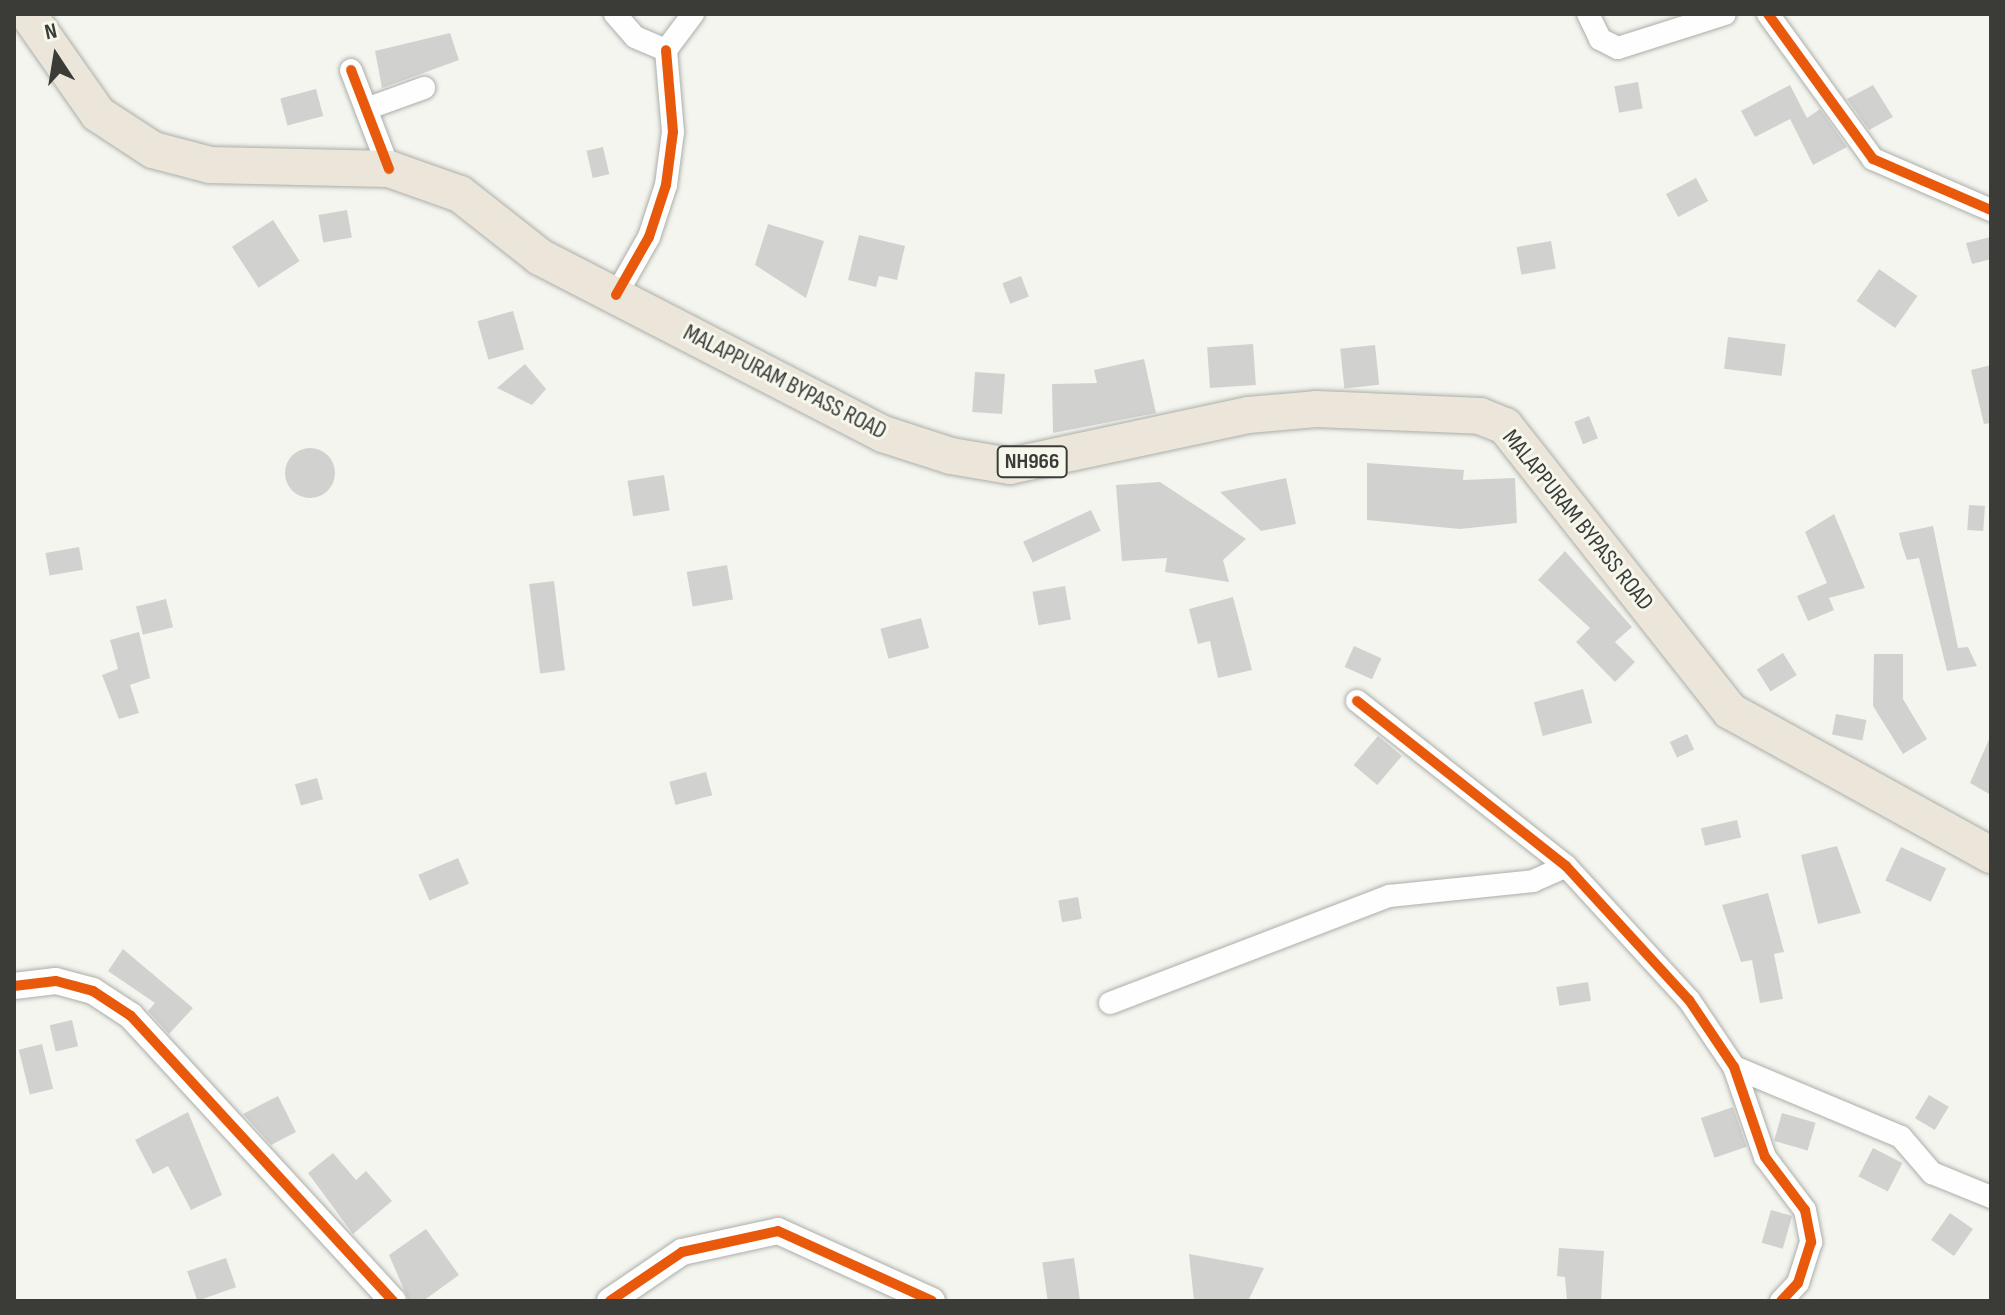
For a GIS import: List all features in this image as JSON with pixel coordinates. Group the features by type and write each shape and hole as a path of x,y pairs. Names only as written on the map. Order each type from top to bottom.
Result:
{"highway":[{"name":"MALAPPURAM BYPASS ROAD","path":"28,14 98,114 153,150 210,165 389,169 460,194 540,257 883,434 1010,466 1248,415 1316,409 1480,416 1505,426 1730,711 1991,855"}],"street":[{"path":"615,14 635,37 666,50"},
{"path":"616,295 649,237 666,185 673,132 666,50 693,14"},
{"path":"1588,14 1600,39 1618,48 1725,14"},
{"path":"1768,14 1873,159 1991,210"},
{"path":"351,70 389,169"},
{"path":"366,109 424,88"},
{"path":"1357,701 1566,866 1649,951 1734,1067 1765,1157 1805,1210 1811,1242 1798,1283 1781,1301"},
{"path":"1110,1003 1389,896 1533,881 1566,866"},
{"path":"14,986 56,981 93,991 131,1016 393,1301"},
{"path":"1734,1067 1901,1137 1939,1177 1991,1197"},
{"path":"610,1301 682,1252 778,1231 932,1301"}],"building":[{"path":"450,33 459,60 382,88 375,51"},
{"path":"1638,82 1643,109 1619,113 1614,86"},
{"path":"1790,85 1807,118 1820,109 1847,147 1813,165 1790,119 1755,137 1741,111"},
{"path":"1873,85 1893,117 1869,130 1847,99"},
{"path":"316,89 323,116 288,126 280,99"},
{"path":"603,147 609,174 593,178 586,151"},
{"path":"1696,178 1708,201 1678,217 1666,194"},
{"path":"347,210 352,238 323,243 318,215"},
{"path":"273,220 300,261 259,288 232,247"},
{"path":"768,224 824,241 806,298 755,265"},
{"path":"859,235 905,246 897,280 879,276 876,287 848,280"},
{"path":"1991,237 1991,259 1972,264 1966,243"},
{"path":"1551,241 1556,269 1521,275 1517,247"},
{"path":"1879,269 1918,296 1895,328 1857,301"},
{"path":"1021,276 1029,297 1010,304 1002,283"},
{"path":"513,311 524,349 488,360 477,321"},
{"path":"1728,337 1786,344 1782,376 1724,369"},
{"path":"1253,344 1256,385 1210,388 1207,347"},
{"path":"1375,345 1379,385 1344,388 1340,349"},
{"path":"1144,359 1156,413 1053,433 1052,384 1097,383 1094,370"},
{"path":"525,364 546,389 532,405 497,388"},
{"path":"1991,365 1991,423 1984,424 1971,370"},
{"path":"975,372 1005,374 1002,414 972,412"},
{"path":"1589,416 1598,438 1583,444 1574,422"},
{"path":"310,448 328,455 335,473 328,491 310,498 292,491 285,473 292,455"},
{"path":"1367,463 1464,470 1463,480 1515,478 1517,523 1460,529 1367,520"},
{"path":"664,475 670,511 633,516 627,481"},
{"path":"1286,478 1296,524 1261,531 1220,492"},
{"path":"1160,482 1246,539 1223,560 1229,582 1165,572 1167,558 1122,561 1116,485"},
{"path":"1969,505 1985,506 1983,531 1967,530"},
{"path":"1091,510 1101,531 1033,563 1023,542"},
{"path":"1834,514 1865,588 1829,598 1834,610 1808,621 1797,596 1827,583 1805,532"},
{"path":"1933,526 1958,648 1968,647 1977,666 1947,671 1919,558 1907,560 1902,546 1899,533"},
{"path":"79,547 83,570 50,576 46,553"},
{"path":"1565,551 1632,627 1615,642 1635,662 1615,682 1576,642 1590,628 1538,580"},
{"path":"727,565 733,599 693,607 687,572"},
{"path":"554,581 565,670 540,673 529,584"},
{"path":"1065,586 1071,619 1038,625 1033,592"},
{"path":"1233,597 1252,670 1218,678 1210,641 1198,644 1189,609"},
{"path":"166,599 173,627 143,635 136,606"},
{"path":"921,618 929,648 888,659 880,629"},
{"path":"139,632 150,678 130,685 139,713 119,719 102,675 118,669 110,640"},
{"path":"1354,646 1381,658 1372,679 1345,667"},
{"path":"1783,653 1797,675 1770,691 1757,669"},
{"path":"1874,654 1903,654 1903,699 1927,739 1903,754 1873,706"},
{"path":"1583,689 1592,723 1543,736 1534,702"},
{"path":"1836,714 1866,720 1862,741 1832,735"},
{"path":"1687,734 1694,749 1677,757 1670,742"},
{"path":"1991,735 1991,795 1970,783"},
{"path":"1378,736 1402,756 1377,785 1354,765"},
{"path":"706,772 712,795 676,805 669,782"},
{"path":"317,778 323,799 301,805 295,784"},
{"path":"1737,820 1741,838 1705,846 1701,828"},
{"path":"1837,846 1861,913 1818,924 1801,855"},
{"path":"1901,847 1946,868 1931,902 1885,881"},
{"path":"458,858 469,884 429,901 418,875"},
{"path":"1768,893 1784,952 1774,954 1783,999 1760,1003 1752,960 1741,962 1722,905"},
{"path":"1078,897 1082,919 1062,922 1058,900"},
{"path":"123,949 193,1008 169,1034 148,1011 155,1003 108,971"},
{"path":"1588,982 1591,1001 1559,1006 1556,987"},
{"path":"72,1020 78,1046 56,1051 50,1025"},
{"path":"42,1044 53,1089 30,1094 19,1050"},
{"path":"1929,1095 1949,1107 1935,1130 1915,1118"},
{"path":"278,1096 296,1132 271,1145 243,1114"},
{"path":"1733,1107 1747,1147 1715,1158 1701,1118"},
{"path":"188,1112 222,1195 191,1210 168,1166 153,1174 135,1140"},
{"path":"1782,1113 1816,1123 1808,1151 1774,1141"},
{"path":"1873,1148 1902,1163 1888,1191 1858,1177"},
{"path":"333,1153 356,1180 366,1171 392,1201 353,1234 308,1173"},
{"path":"1771,1210 1792,1216 1783,1249 1762,1243"},
{"path":"1950,1213 1973,1229 1954,1256 1931,1240"},
{"path":"426,1229 459,1275 423,1301 409,1301 389,1255"},
{"path":"1559,1248 1604,1251 1601,1301 1567,1301 1565,1277 1557,1276"},
{"path":"1189,1254 1264,1268 1248,1301 1194,1301"},
{"path":"226,1258 236,1287 197,1301 187,1271"},
{"path":"1074,1258 1080,1301 1048,1301 1042,1262"}],"cycle path":[{"path":"1768,14 1873,159 1991,210"},
{"path":"616,295 649,237 666,185 673,132 666,50"},
{"path":"351,70 389,169"},
{"path":"1357,701 1566,866 1689,1000 1734,1067 1765,1157 1805,1210 1811,1242 1798,1283 1781,1301"},
{"path":"14,986 56,981 93,991 131,1016 393,1301"},
{"path":"610,1301 682,1252 778,1231 932,1301"}]}
